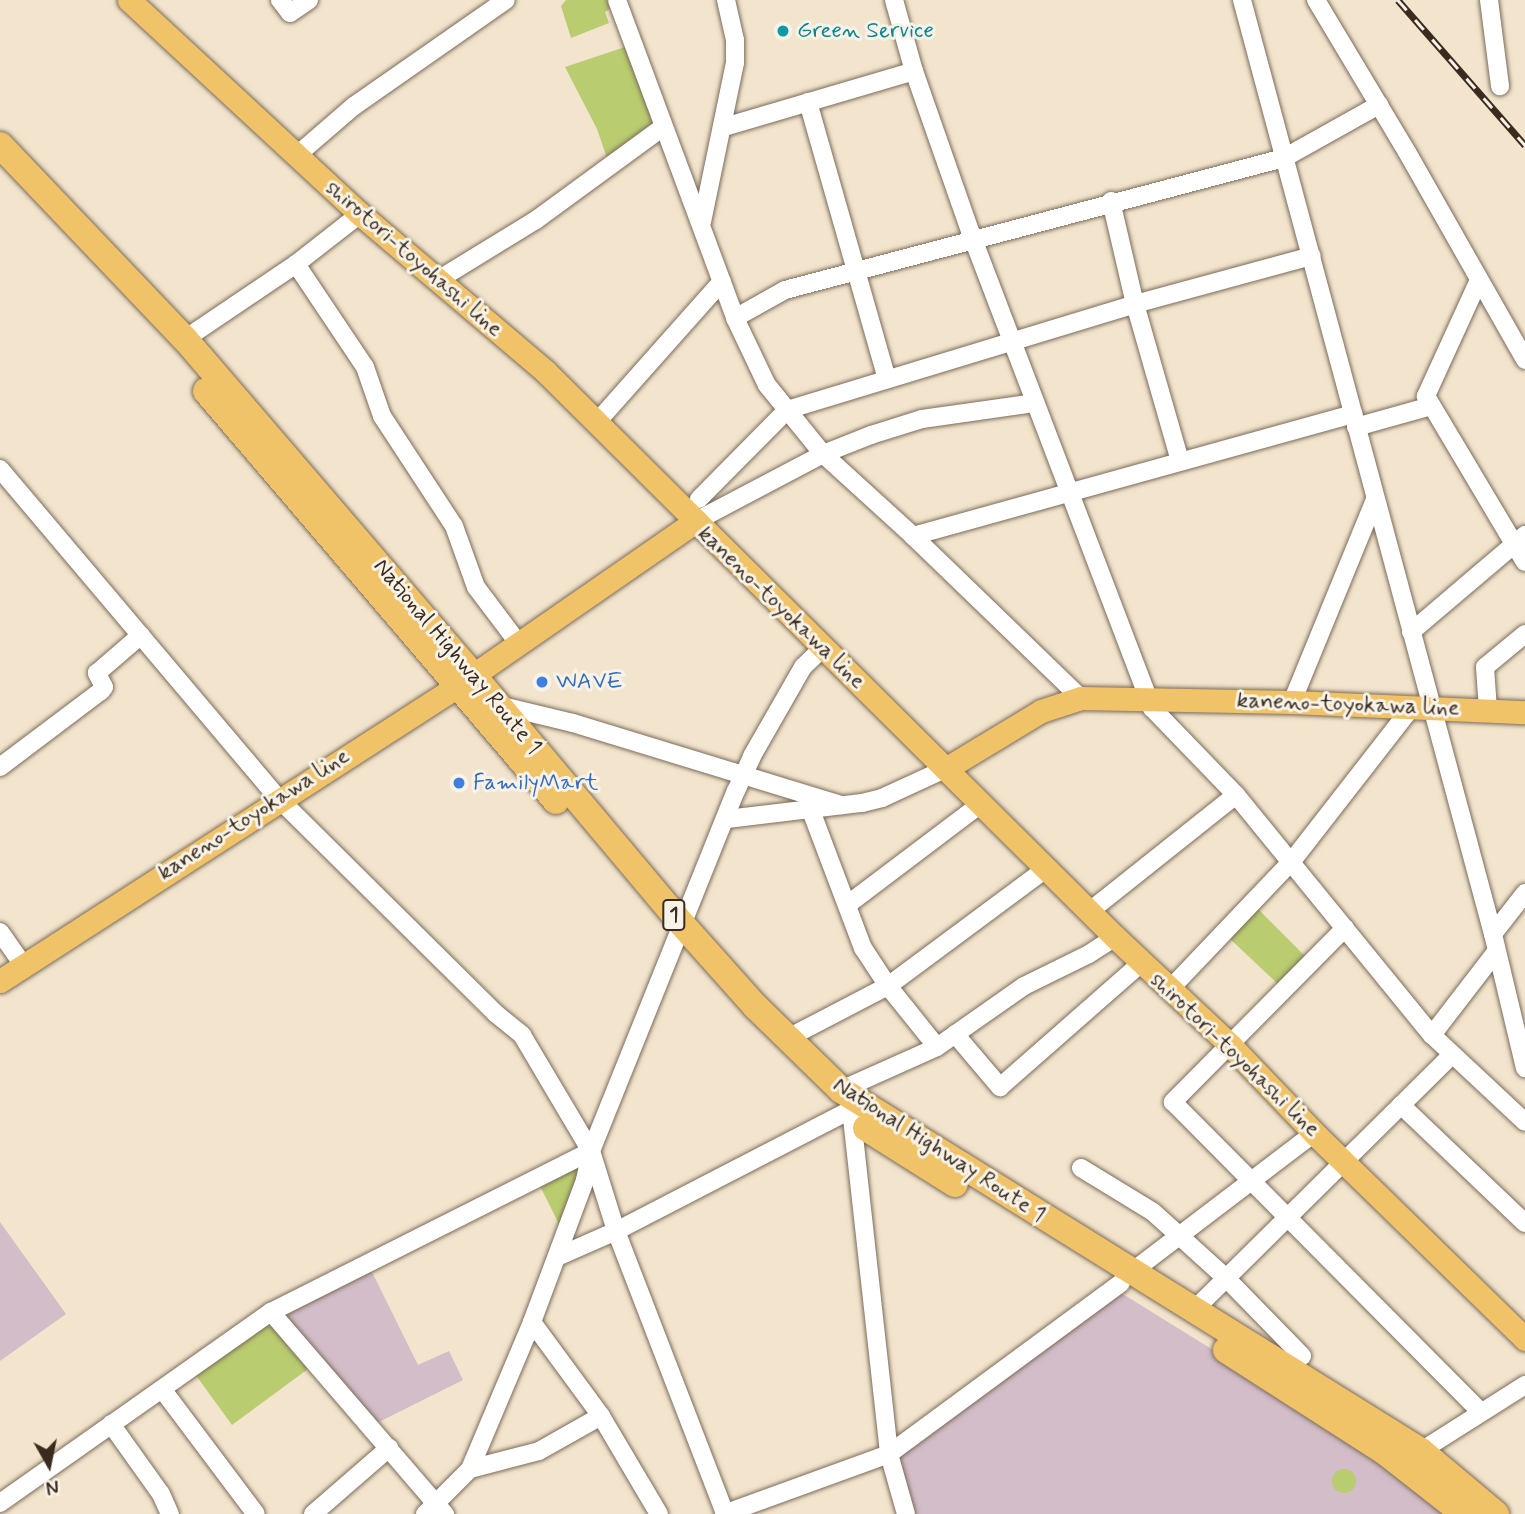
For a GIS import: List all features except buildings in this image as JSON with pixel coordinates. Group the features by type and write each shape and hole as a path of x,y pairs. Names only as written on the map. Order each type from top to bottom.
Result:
{"highway":[{"name":"National Highway Route 1","path":"0,145 185,339 465,681 678,931 788,1038 846,1107"},
{"name":"National Highway Route 1","path":"0,166 166,344 465,681 498,705 767,1043 846,1107 1127,1277 1385,1452 1464,1514"},
{"name":"National Highway Route 1","path":"1127,1277 1195,1309 1421,1451 1496,1514"}],"main road":[{"name":"shirotori-toyohashi line","path":"129,0 360,214 545,371 597,422 698,510"},
{"name":"kaneno-toyokawa line","path":"0,981 465,681 519,644 698,510 823,648 947,768 1041,711 1081,698 1292,702 1525,712"},
{"name":"shirotori-toyohashi line","path":"947,768 1141,963 1231,1046 1314,1133 1345,1160 1525,1339"}],"street":[{"path":"281,0 290,13 309,0"},
{"path":"296,156 354,106 506,0"},
{"path":"617,0 663,127 702,222 735,318 766,385 822,454 914,536 1081,698"},
{"path":"702,222 724,127 735,63 735,40 726,0"},
{"path":"894,0 914,71 1034,403 1152,708 1236,795 1432,1035 1525,1122"},
{"path":"1242,0 1410,632 1421,707 1495,943 1525,1068"},
{"path":"1316,0 1525,360"},
{"path":"1489,0 1500,86"},
{"path":"724,127 914,71"},
{"path":"808,102 887,379"},
{"path":"735,318 785,290 1111,201 1284,158 1379,105"},
{"path":"438,279 536,220 663,127"},
{"path":"1111,201 1135,304 1180,461"},
{"path":"185,339 296,264 360,214"},
{"path":"698,510 787,410 1012,340 1312,256"},
{"path":"296,264 365,368 382,416 454,526 477,587 519,644"},
{"path":"1479,280 1426,396 1520,539 1525,562"},
{"path":"597,422 722,281"},
{"path":"698,510 822,454 922,419 1034,403"},
{"path":"914,536 1180,461 1354,420 1431,406"},
{"path":"0,469 279,799 495,1013 522,1035 591,1151 617,1231 725,1514 889,1454 1127,1277 1314,1133"},
{"path":"1292,702 1375,500"},
{"path":"1410,632 1520,539"},
{"path":"1489,710 1485,667 1525,634"},
{"path":"0,767 101,691 104,687 97,673 141,635"},
{"path":"271,1312 389,1448 435,1510 470,1469 532,1322 585,1180 591,1151 743,775 803,667 823,648"},
{"path":"498,705 573,723 842,805"},
{"path":"1170,989 1292,861 1421,707"},
{"path":"727,819 882,798 947,768"},
{"path":"1090,911 1236,795"},
{"path":"848,905 982,803"},
{"path":"810,808 863,948 888,986 937,1047"},
{"path":"788,1038 888,986 1047,868"},
{"path":"1432,1035 1523,900"},
{"path":"1345,928 1173,1102 1250,1183 1481,1412"},
{"path":"0,932 24,966"},
{"path":"557,1257 617,1231 846,1107 1024,986 1089,954 1115,937"},
{"path":"955,1034 1000,1087 1141,963"},
{"path":"1195,1309 1452,1055"},
{"path":"1401,1105 1525,1223"},
{"path":"846,1107 889,1454 906,1514"},
{"path":"0,1503 271,1312 591,1151"},
{"path":"1081,1168 1153,1212 1226,1278 1302,1356"},
{"path":"532,1322 601,1416 659,1514"},
{"path":"1421,1451 1525,1385"},
{"path":"162,1389 256,1514"},
{"path":"470,1469 539,1451 601,1416"},
{"path":"111,1424 161,1494 170,1514"},
{"path":"313,1514 389,1448"}],"shaded area":[{"path":"0,1222 66,1314 0,1361"},
{"path":"371,1270 418,1365 449,1351 463,1380 377,1423 286,1318 286,1312"},
{"path":"1118,1291 1363,1443 1453,1514 915,1514 897,1453"}],"green space":[{"path":"566,0 611,0 613,7 605,12 609,23 571,38 561,6"},
{"path":"628,46 656,123 608,161 597,129 565,67"},
{"path":"1255,906 1308,959 1280,986 1227,936"},
{"path":"579,1166 581,1168 561,1228 540,1186"},
{"path":"264,1326 272,1327 308,1369 232,1425 195,1374"},
{"path":"1344,1469 1353,1472 1356,1481 1353,1490 1344,1493 1335,1490 1332,1481 1335,1472"}],"railway":[{"path":"1398,0 1525,145"}],"place":[{"name":"Green Service","path":"783,31"},
{"name":"WAVE","path":"542,682"},
{"name":"FamilyMart","path":"459,783"}]}
